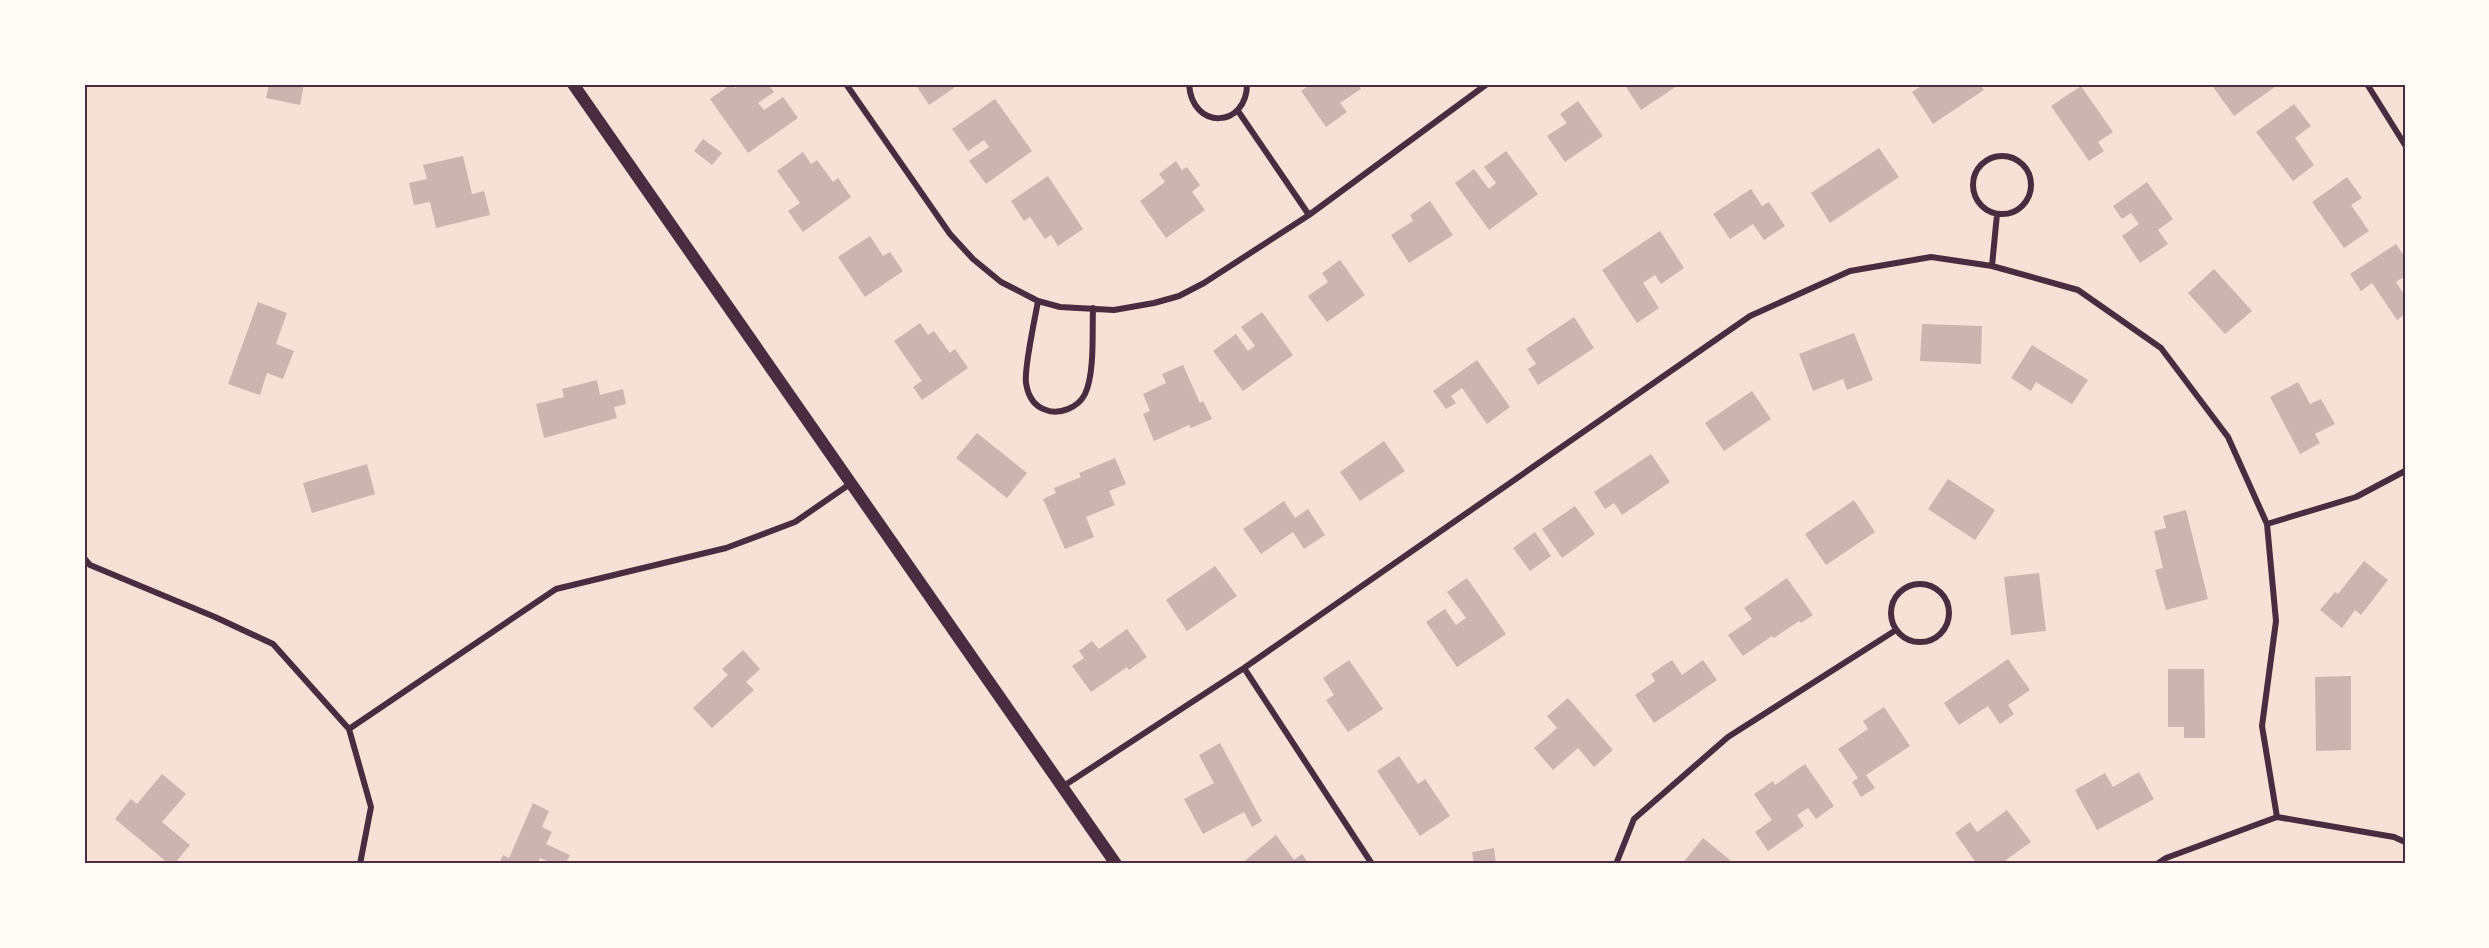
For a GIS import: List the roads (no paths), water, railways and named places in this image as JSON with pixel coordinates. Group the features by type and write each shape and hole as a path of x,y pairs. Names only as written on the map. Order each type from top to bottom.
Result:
{"main road":[{"path":"573,84 1116,864"}],"street":[{"path":"846,84 950,234 973,260 1001,282 1038,301 1060,307 1114,310 1179,296 1204,283 1309,215 1486,84"},
{"path":"1189,84 1190,98 1203,114 1218,118 1238,111 1244,103 1247,84"},
{"path":"2367,84 2405,145"},
{"path":"1238,111 1309,215"},
{"path":"2007,156 2026,168 2031,190 2019,209 1997,214 1986,210 1978,202 1973,191 1973,180 1977,170 1985,161 2007,156"},
{"path":"1992,266 1997,214"},
{"path":"1062,787 1244,668 1750,316 1850,272 1931,257 1992,266 2078,290 2161,348 2228,437 2267,524 2276,621 2262,726 2277,817"},
{"path":"1038,301 1025,380 1029,396 1038,408 1053,413 1066,411 1085,396 1090,373 1093,308"},
{"path":"2267,524 2356,497 2405,471"},
{"path":"349,729 556,589 726,548 795,522 850,484"},
{"path":"84,558 90,565 215,617 273,644 349,729 371,807 360,864"},
{"path":"1925,583 1936,587 1944,595 1949,606 1949,617 1945,628 1937,636 1927,641 1916,642 1905,638 1896,630 1891,619 1891,608 1895,597 1903,589 1913,584 1925,583"},
{"path":"1616,864 1634,819 1728,737 1896,630"},
{"path":"1244,668 1372,864"},
{"path":"2157,864 2166,858 2277,817 2394,837 2405,842"}]}
